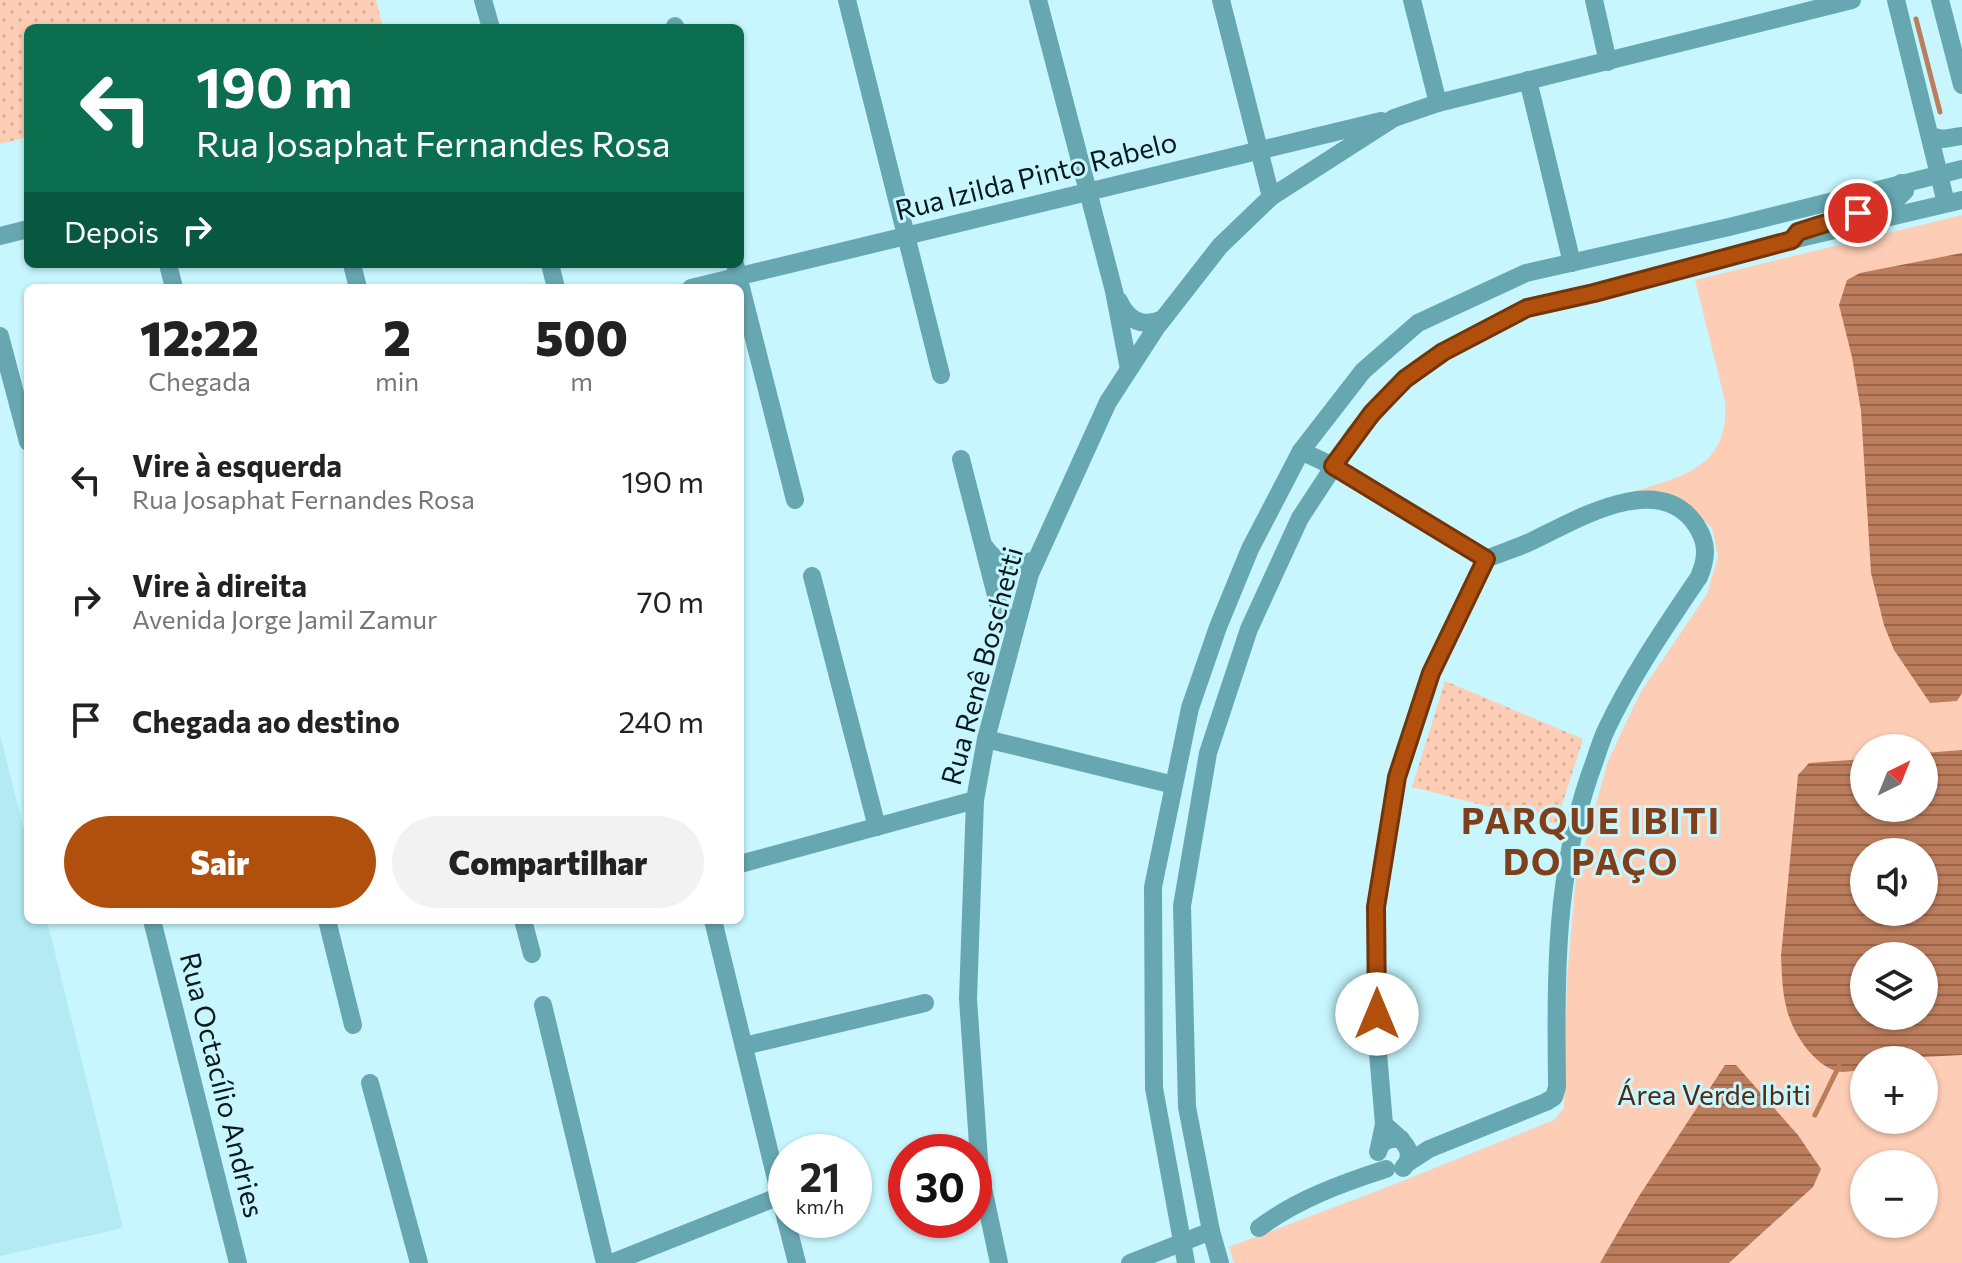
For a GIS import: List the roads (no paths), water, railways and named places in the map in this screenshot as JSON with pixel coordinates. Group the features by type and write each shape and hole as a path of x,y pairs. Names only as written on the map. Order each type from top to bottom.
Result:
{"street":[{"path":"483,0 490,24"},
{"path":"847,0 941,375"},
{"path":"1038,0 1114,291 1129,369"},
{"path":"1221,0 1271,197"},
{"path":"1412,0 1438,103"},
{"path":"1594,0 1608,62"},
{"name":"Rua Renê Boschetti","path":"999,1263 980,1174 968,999 975,800 986,739 1030,574 1108,402 1129,369 1163,319 1220,246 1271,197 1394,118 1438,103 1608,62 1784,9 1852,0"},
{"path":"1217,1262 1187,1107 1182,906 1208,753 1249,629 1293,533 1333,466 1372,413 1405,379 1443,352 1527,308 1954,202 1940,174 1896,0"},
{"path":"1940,0 1962,85"},
{"path":"1528,80 1572,263"},
{"name":"Rua Izilda Pinto Rabelo","path":"701,284 736,270 906,236 1394,118"},
{"path":"1930,136 1943,139 1962,136"},
{"path":"1186,1263 1154,1088 1153,887 1195,694 1218,627 1264,518 1301,451 1363,371 1418,323 1526,273 1962,169"},
{"path":"1792,240 1798,232 1896,200 1905,191 1901,183"},
{"path":"0,236 24,230"},
{"path":"1114,291 1124,313 1135,321 1151,325 1163,319"},
{"path":"744,301 795,500"},
{"path":"0,336 24,427"},
{"path":"1301,451 1333,466 1486,559"},
{"path":"961,459 998,603 1005,617 1016,624"},
{"path":"1280,488 1309,504"},
{"path":"1259,1228 1282,1210 1360,1177 1381,1158 1384,1141 1392,1138 1406,1149 1429,1149 1554,1097 1557,1087 1556,974 1560,908 1570,843 1606,729 1645,659 1705,564 1706,552 1699,529 1681,508 1662,501 1635,500 1605,507 1486,559 1431,673 1397,777 1376,907 1377,1041 1384,1124 1381,1158"},
{"path":"1264,518 1293,533"},
{"path":"982,541 992,558 1008,566 1036,560"},
{"path":"812,576 877,827"},
{"path":"986,739 1174,785"},
{"path":"744,863 975,800"},
{"name":"Rua Octacílio Andries","path":"153,924 238,1263"},
{"path":"328,924 353,1025"},
{"path":"524,924 532,954"},
{"path":"714,924 768,1146"},
{"path":"744,1046 925,1003"},
{"path":"543,1005 608,1263 768,1201"},
{"path":"370,1083 419,1263"},
{"path":"1381,1158 1394,1171 1403,1169 1406,1149 1384,1124"},
{"path":"1174,1197 1194,1196 1203,1191"},
{"path":"1130,1263 1154,1259 1182,1242 1211,1231"},
{"path":"791,1238 797,1263"}],"waterway":[{"path":"1916,19 1940,112"},
{"path":"1815,1115 1839,1066"}],"district":[{"name":"PARQUE IBITI DO PAÇO","path":"1591,842"}],"park label":[{"name":"Área Verde Ibiti","path":"1714,1095"}]}
